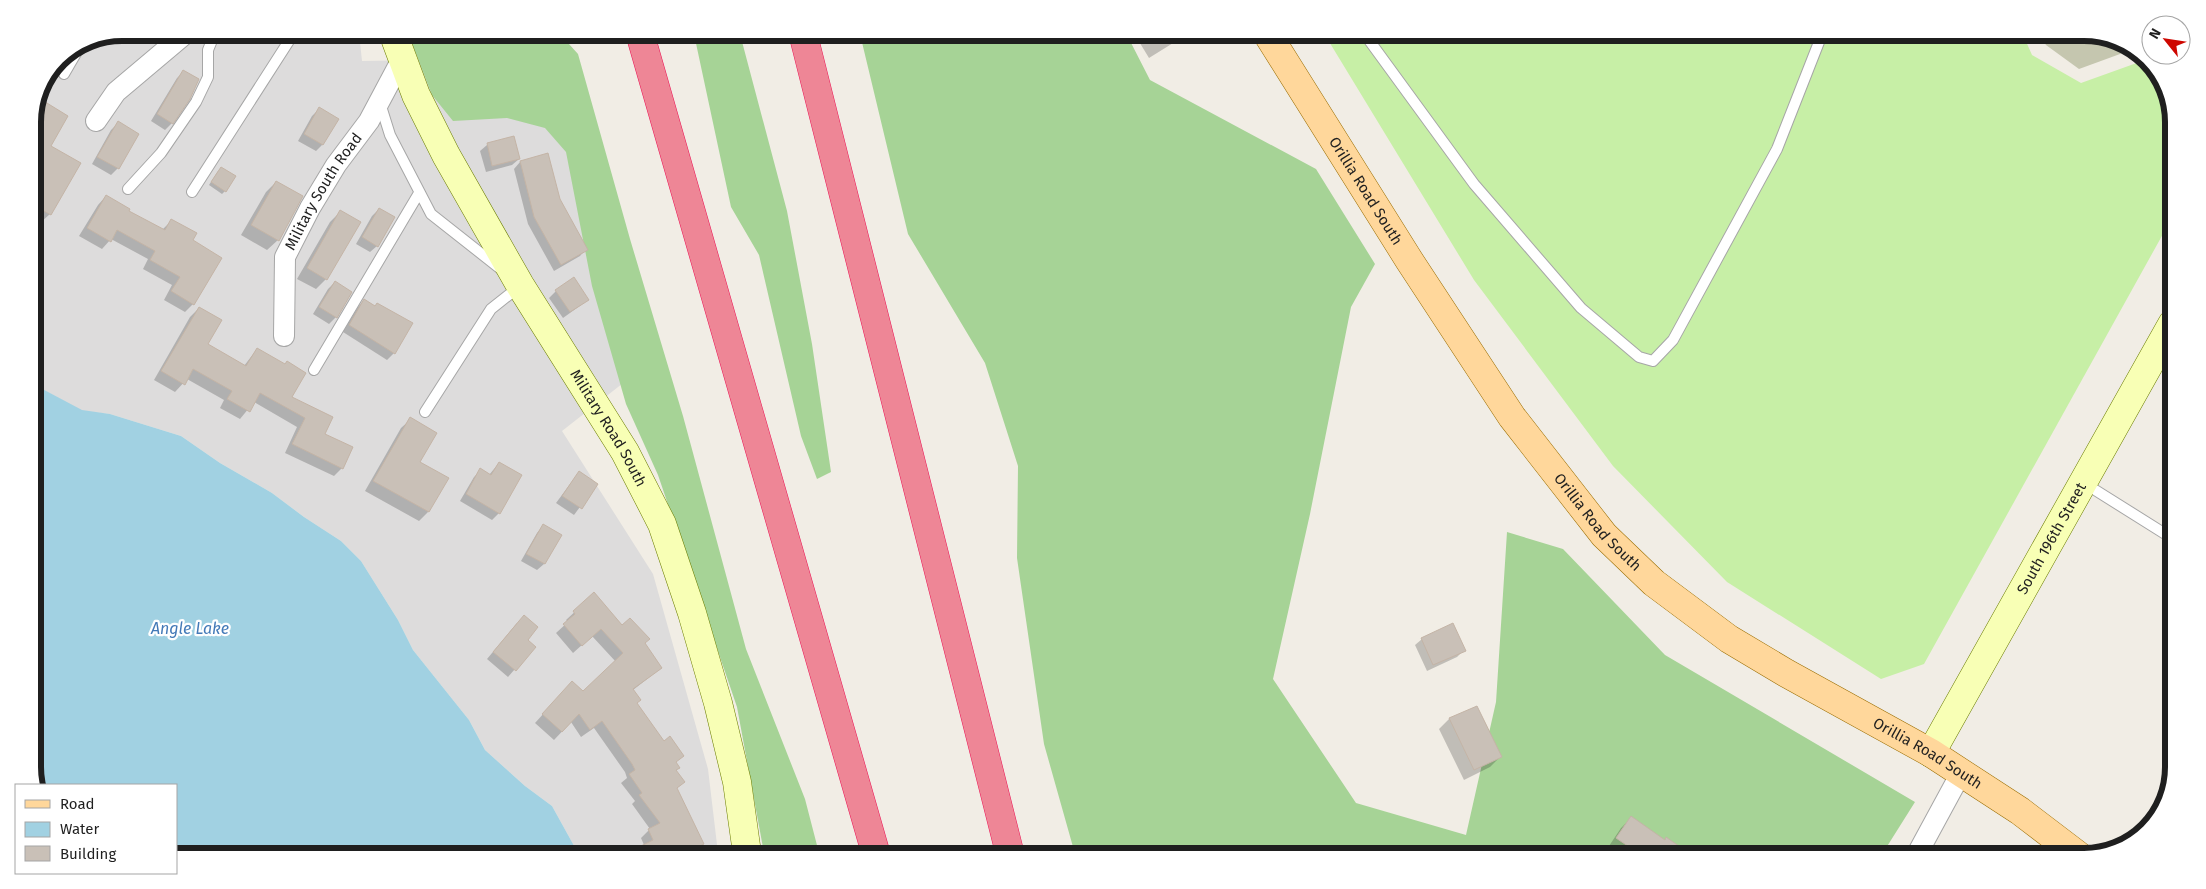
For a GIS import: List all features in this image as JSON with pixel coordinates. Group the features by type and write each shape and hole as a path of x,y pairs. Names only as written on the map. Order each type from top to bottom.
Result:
{"highway":[{"path":"642,41 874,848"},
{"path":"805,41 1008,848"}],"main road":[{"name":"Military Road South","path":"396,41 416,95 446,155 520,285 626,452 662,524 692,613 718,703 737,782 746,848"},
{"name":"Orillia Road South","path":"1272,41 1409,260 1512,417 1604,535 1654,583 1729,639 1786,673 1932,753 2020,811 2069,848"},
{"name":"South 196th Street","path":"1932,753 2165,336"}],"street":[{"path":"96,121 116,92 177,41"},
{"name":"Military South Road","path":"284,336 285,257 310,208 380,102 402,59"},
{"path":"1920,848 1961,773"}],"lane":[{"path":"128,189 162,153 196,102 208,77 208,50 212,41"},
{"path":"192,192 289,41"},
{"path":"1370,41 1474,184 1581,308 1639,357 1654,361 1673,340 1777,149 1819,41"},
{"path":"64,74 73,58"},
{"path":"380,102 390,135 430,214 520,285 492,309 426,412"},
{"path":"314,370 419,193"},
{"path":"2083,482 2165,534"}],"shaded area":[{"path":"122,41 360,41 362,61 556,58 655,358 562,431 653,574 708,769 717,848 575,848 552,806 525,786 485,750 469,720 413,650 398,620 361,561 341,541 272,493 220,463 181,436 110,414 82,411 41,388 41,122 47,91 65,65 77,55 91,47"},
{"path":"2044,41 2084,41 2100,43 2124,52 2079,69 2046,45"}],"green space":[{"path":"411,41 566,41 578,54 630,239 683,416 746,649 805,799 818,848 763,848 737,707 658,475 626,404 592,286 566,152 545,128 507,118 453,121 432,95"},
{"path":"695,41 742,41 787,211 812,344 831,472 817,479 801,436 759,255 731,207"},
{"path":"862,41 1130,41 1150,80 1316,169 1375,264 1351,307 1310,514 1273,679 1356,803 1466,835 1496,702 1507,532 1563,549 1665,655 1915,802 1886,848 1073,848 1044,744 1017,558 1018,466 985,363 908,234"},
{"path":"1329,41 2026,41 2032,55 2081,83 2138,62 2148,73 2160,96 2165,117 2165,230 1924,664 1881,679 1727,582 1613,466 1474,280"}],"water":[{"name":"Angle Lake","path":"41,388 82,410 110,414 181,436 220,463 272,493 341,541 361,561 398,620 413,650 469,720 485,750 525,786 552,806 575,848 178,848 178,784 43,784 41,772"}],"building":[{"path":"183,70 199,79 190,99 173,124 157,114"},
{"path":"44,101 68,116 51,146 81,163 51,215 41,209 41,122"},
{"path":"319,107 339,119 323,145 304,134"},
{"path":"118,121 139,134 119,169 97,157"},
{"path":"514,136 520,159 492,166 487,143"},
{"path":"548,153 560,199 588,250 561,265 534,217 520,161"},
{"path":"221,167 236,176 226,192 211,182"},
{"path":"276,181 303,196 279,241 251,225"},
{"path":"106,195 130,209 129,211 165,230 171,219 197,233 193,240 222,258 194,305 171,291 180,277 150,260 155,251 117,230 111,242 87,228"},
{"path":"379,208 395,217 378,247 362,237"},
{"path":"340,210 361,222 327,280 307,268"},
{"path":"574,277 589,300 570,312 555,290"},
{"path":"335,281 352,292 337,318 319,307"},
{"path":"364,299 375,306 377,303 413,323 395,354 349,325"},
{"path":"199,307 222,320 208,344 246,366 257,348 285,364 287,361 306,373 292,397 333,417 325,434 353,447 343,469 292,444 305,418 260,393 250,412 227,399 232,391 193,369 185,385 161,371"},
{"path":"410,417 437,433 420,462 449,478 429,512 373,481"},
{"path":"499,462 522,475 500,514 466,494 480,468 491,475"},
{"path":"579,471 598,484 582,509 562,496"},
{"path":"543,524 562,535 545,564 526,554"},
{"path":"594,592 622,625 630,618 650,639 645,643 662,668 633,689 641,700 637,703 664,741 670,736 684,756 676,762 680,768 676,770 685,782 677,788 704,844 696,848 637,848 653,840 648,829 660,823 639,795 642,793 629,774 635,770 632,764 602,721 590,730 579,714 562,732 542,714 572,681 583,691 623,653 601,629 582,646 563,624 575,614 573,611"},
{"path":"524,615 538,627 528,640 536,647 516,671 493,652"},
{"path":"1453,623 1466,651 1433,665 1421,638"},
{"path":"1477,706 1502,757 1474,770 1449,718"},
{"path":"1631,816 1665,840 1666,837 1682,848 1631,848 1616,838"}]}
